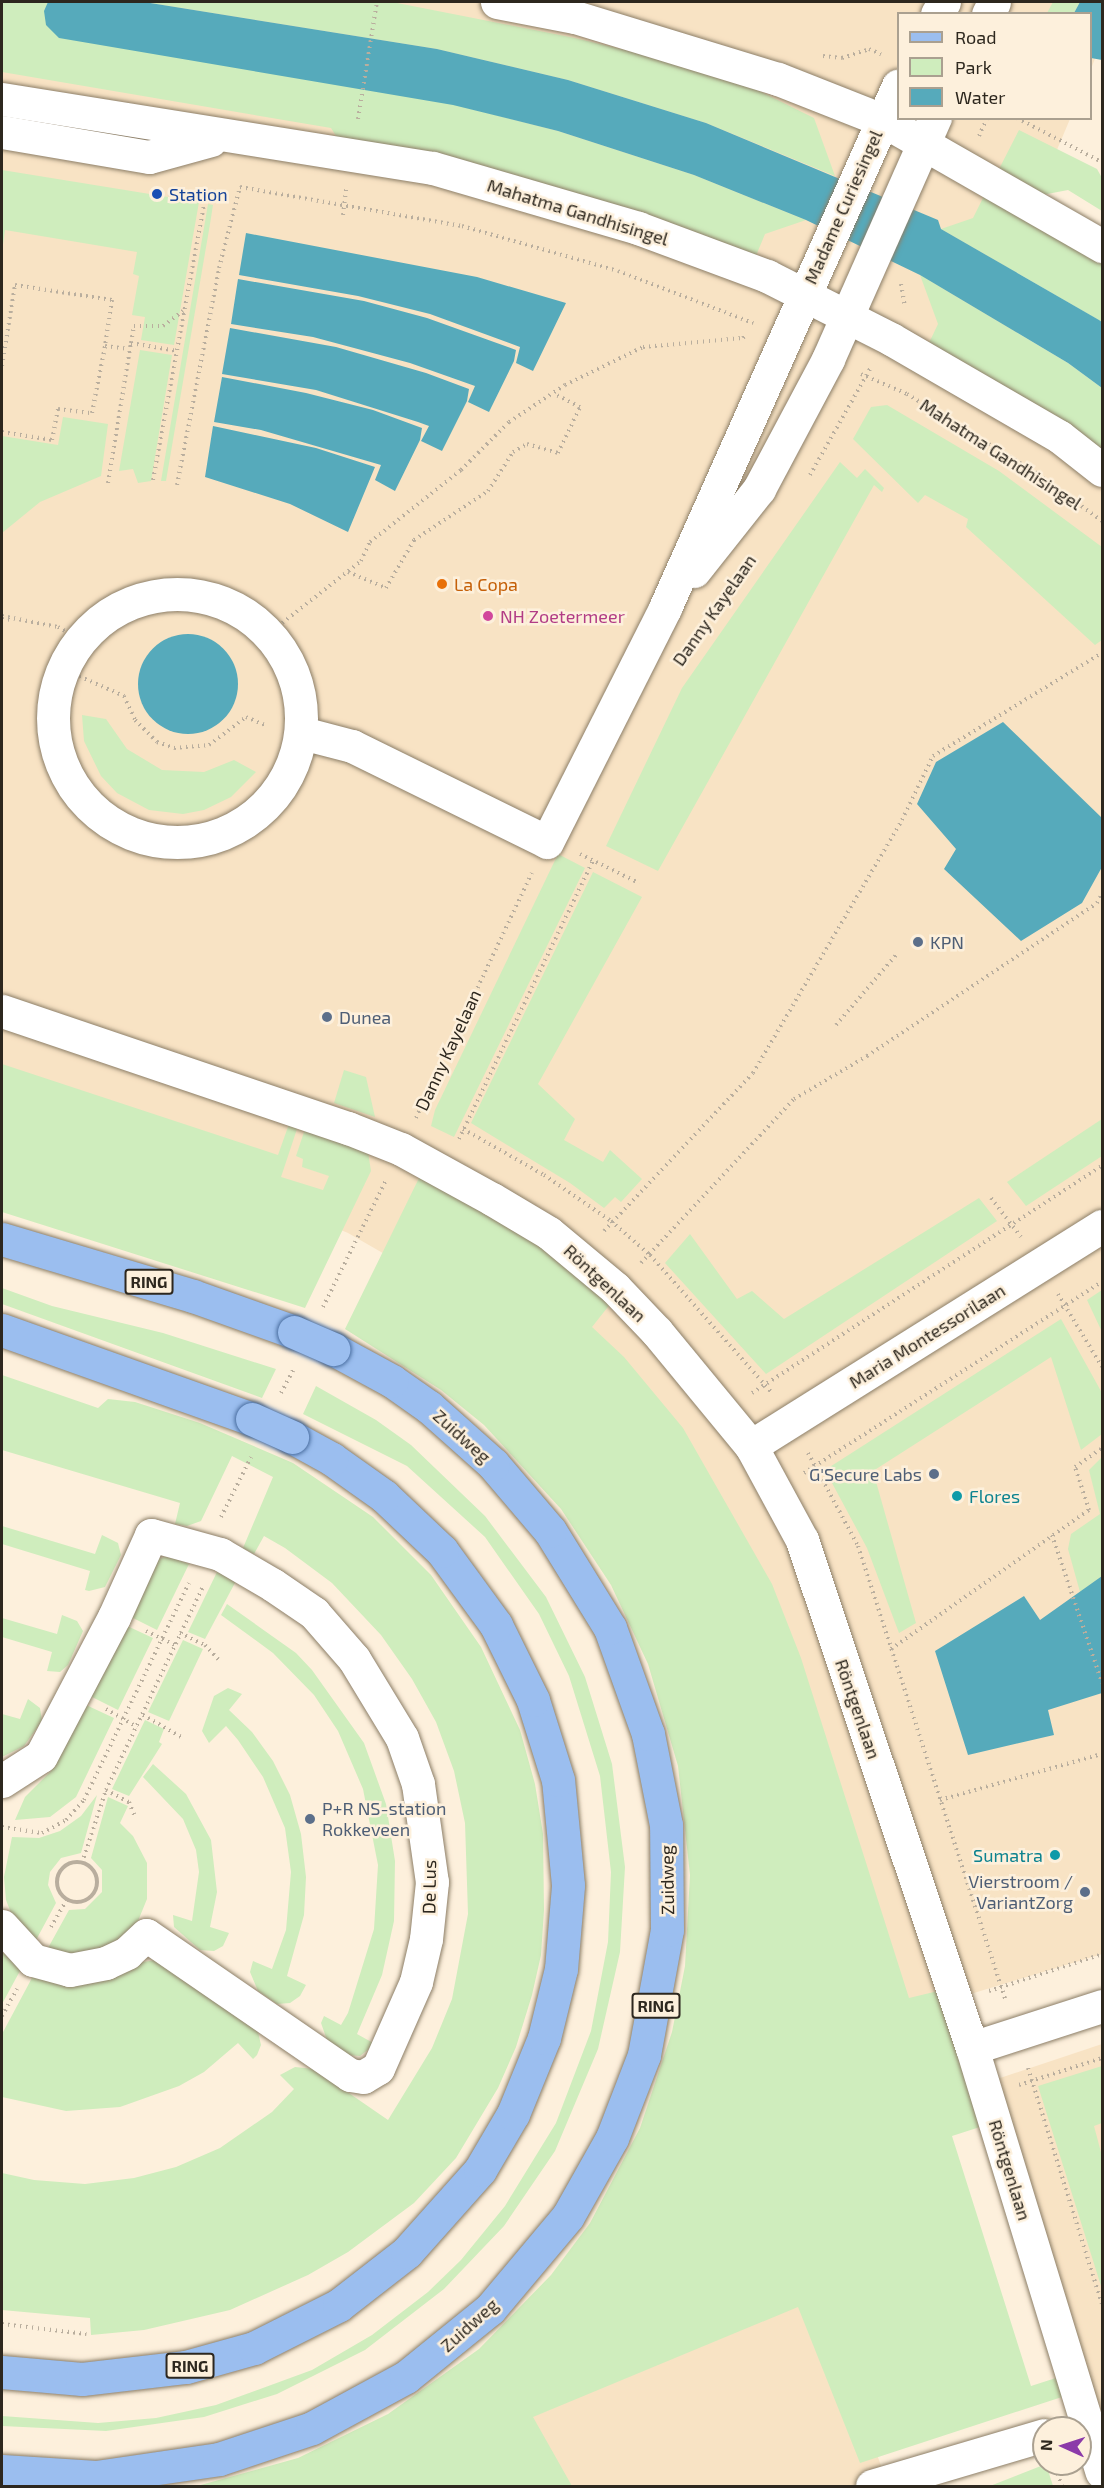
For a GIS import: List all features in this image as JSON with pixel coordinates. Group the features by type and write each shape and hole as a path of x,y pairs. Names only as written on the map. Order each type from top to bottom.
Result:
{"main road":[{"name":"Zuidweg","path":"2,1239 193,1296 333,1349 392,1381 429,1407 493,1464 563,1549 610,1628 648,1734 666,1825 667,1930 644,2055 612,2138 568,2216 490,2309 406,2377 312,2428 219,2459 96,2477 2,2471"},
{"name":"RING","path":"2,1330 252,1419 292,1437 384,1496 441,1551 496,1625 533,1700 558,1780 568,1885 561,1969 544,2038 513,2114 468,2185 407,2252 360,2291 317,2319 233,2354 148,2373 58,2379 2,2372"}],"street":[{"path":"497,2 575,17 778,79 882,120 929,130 1102,246"},
{"name":"Madame Curiesingel","path":"803,294 897,88"},
{"name":"Mahatma Gandhisingel","path":"2,99 433,168 638,228 767,276 845,315 1060,437 1102,471"},
{"path":"845,315 929,130"},
{"path":"2,132 149,157 222,136"},
{"name":"Danny Kayelaan","path":"547,842 665,608 803,294"},
{"name":"Danny Kayelaan","path":"665,608 759,489 828,359 845,315"},
{"path":"153,593 184,593 209,598 244,615 268,634 287,660 301,694 305,725 294,766 278,791 253,815 231,830 203,840 164,844 122,832 106,822 73,787 58,753 54,720 70,634 153,593"},
{"path":"302,733 352,746 547,842"},
{"name":"Röntgenlaan","path":"2,1011 401,1149 549,1233 615,1288 751,1446 802,1540 957,2001 1084,2416"},
{"name":"Maria Montessorilaan","path":"751,1446 1102,1226"},
{"name":"De Lus","path":"2,1783 41,1756 114,1617 151,1534 213,1552 314,1613 333,1632 381,1698 402,1738 418,1784 432,1882 426,1939 404,2015 378,2068 363,2077 350,2075 146,1935 127,1953 106,1963 70,1970 33,1960 2,1926"},
{"path":"972,2048 1102,2006"},
{"path":"872,2487 1032,2439"},
{"name":"Röntgenlaan","path":"1092,2441 1102,2472"}],"path":[{"path":"362,95 377,2"},
{"path":"1021,120 1102,162"},
{"path":"177,485 219,268 240,187 462,226 618,271 754,324 743,338 642,347 565,386 509,422 505,430 466,461 461,470 370,542 361,561 268,634"},
{"path":"153,480 205,199"},
{"path":"2,366 15,285 112,300 92,413 58,410 52,440 2,432"},
{"path":"108,483 134,327 163,326 184,311"},
{"path":"131,343 177,351"},
{"path":"105,346 129,349"},
{"name":"Mahatma Gandhisingel","path":"803,484 865,375 907,394 1028,468 1102,522"},
{"path":"347,571 386,588 414,540 438,521 466,509 483,496 495,484 513,452 527,444 558,453 580,406 555,394"},
{"name":"Danny Kayelaan","path":"685,649 727,591"},
{"path":"2,617 70,634"},
{"path":"582,1261 611,1221 753,1073 902,820 933,756 1102,653"},
{"path":"63,669 124,696 135,720 157,742 174,748 209,745 246,717 287,736 302,733"},
{"name":"Danny Kayelaan","path":"278,1400 303,1336 401,1149 547,842"},
{"path":"586,844 581,854 639,883"},
{"path":"444,1173 593,861"},
{"path":"615,1288 794,1099 867,1056 1089,909 1102,894"},
{"path":"836,1025 896,955"},
{"path":"723,1412 1102,1166"},
{"path":"991,1198 1013,1223"},
{"path":"775,1490 1102,1282"},
{"path":"891,1649 1089,1510 1075,1467 1102,1448"},
{"path":"233,1493 253,1452"},
{"path":"1052,1535 1102,1683"},
{"path":"82,1863 106,1790 180,1633 213,1552"},
{"path":"2,1827 42,1833 66,1820 84,1800 213,1552"},
{"path":"180,1633 205,1646 221,1662"},
{"path":"143,1714 183,1738"},
{"path":"940,1800 1102,1754"},
{"path":"106,1790 129,1802 135,1817"},
{"path":"82,1863 93,1871 95,1890 86,1900 73,1902 58,1888 59,1874 68,1864 82,1863"},
{"path":"957,2001 1102,1954"},
{"path":"987,2096 1102,2058"},
{"path":"2,2324 86,2334"}],"shaded area":[{"path":"2,2 1102,2 1102,40 1092,66 1092,12 897,12 897,120 1070,120 996,294 1102,484 1102,1954 902,2015 553,1351 348,1233 2,1088"},
{"path":"1102,2044 1102,2422 994,2080"},
{"path":"814,2273 888,2486 543,2486 513,2422"}],"green space":[{"path":"2,2 48,2 558,131 694,175 806,220 765,234 755,258 343,147 331,128 2,72"},
{"path":"144,2 392,2 575,38 725,74 814,118 835,176 706,123 568,80 437,49"},
{"path":"1053,2 1080,2 1075,12 1048,12"},
{"path":"1019,130 1097,169 1102,178 1102,211 1068,190 1042,195 998,171"},
{"path":"2,170 199,202 174,345 141,340 145,317 132,315 139,276 133,274 137,252 5,230 2,252"},
{"path":"986,192 1102,262 1102,322 941,229 973,218"},
{"path":"208,204 213,205 210,224 166,481 161,481"},
{"path":"920,275 1068,363 1102,388 1102,459 928,345 938,324"},
{"path":"140,350 172,355 151,481 138,483 133,469 119,471"},
{"path":"887,405 999,471 1102,547 1102,640 1095,645 966,527 968,519 925,495 918,503 853,439 871,407"},
{"path":"63,417 108,424 101,476 40,502 2,533 2,436 58,445"},
{"path":"840,462 857,478 865,469 884,488 882,492 874,485 658,871 606,846 682,688"},
{"path":"82,715 106,719 127,749 162,770 204,772 234,760 256,772 231,797 204,810 183,814 149,810 117,793 101,776 84,741"},
{"path":"558,854 585,868 454,1137 431,1126 435,1110"},
{"path":"593,872 642,897 538,1084 575,1119 564,1140 603,1162 610,1150 642,1179 621,1202 615,1197 604,1208 570,1183 471,1123"},
{"path":"2,1064 278,1155 289,1124 298,1126 281,1177 323,1190 329,1176 302,1167 303,1159 296,1156 305,1129 368,1152 371,1171 305,1308 2,1212"},
{"path":"344,1070 366,1077 375,1117 334,1103"},
{"path":"1102,1119 1102,1156 1026,1206 1007,1182"},
{"path":"420,1176 428,1176 568,1263 611,1303 592,1327 624,1357 683,1428 772,1584 801,1658 909,1998 938,1991 980,2127 952,2136 1031,2386 1059,2377 1065,2396 860,2463 798,2307 533,2417 572,2486 197,2486 298,2458 388,2414 479,2349 551,2275 590,2223 640,2128 672,2032 685,1966 690,1875 678,1766 648,1664 611,1585 561,1509 484,1425 441,1390 345,1329"},
{"path":"979,1198 997,1221 766,1374 665,1263 690,1234 737,1299 752,1291 784,1319"},
{"path":"2,1288 52,1306 163,1333 276,1369 262,1398 2,1304"},
{"path":"1102,1290 1102,1332 1087,1300"},
{"path":"1061,1319 1102,1393 1102,1434 1081,1450 1051,1357 873,1471 916,1623 899,1633 867,1548 825,1470"},
{"path":"2,1375 98,1408 108,1399 135,1402 200,1423 293,1463 373,1517 431,1575 481,1647 520,1730 535,1784 543,1834 544,1910 541,1955 532,1995 516,2047 498,2088 456,2158 414,2203 348,2252 308,2275 230,2310 144,2330 91,2335 90,2318 2,2310 2,2173 34,2180 85,2184 134,2178 176,2167 220,2148 272,2112 294,2089 280,2075 295,2067 314,2069 388,2120 432,2048 452,1999 468,1914 465,1823 454,1771 436,1722 412,1679 381,1635 332,1583 285,1548 264,1536 254,1554 243,1548 273,1477 232,1456 201,1521 187,1526 175,1524 180,1503 2,1450"},
{"path":"316,1386 376,1420 411,1445 485,1516 546,1597 585,1677 612,1764 625,1867 620,1952 598,2049 555,2151 504,2226 444,2289 365,2350 277,2394 204,2417 106,2431 2,2426 2,2416 98,2423 156,2418 216,2405 312,2370 372,2335 428,2292 461,2260 505,2206 556,2123 591,2031 608,1942 611,1872 600,1776 569,1676 539,1614 485,1537 407,1466 303,1414"},
{"path":"1102,1457 1102,1576 1080,1592 1068,1549 1071,1534 1100,1514 1089,1470"},
{"path":"2,1526 95,1554 102,1535 118,1543 121,1555 105,1587 89,1591 85,1590 90,1571 2,1544"},
{"path":"168,1556 189,1564 157,1630 127,1615 158,1559"},
{"path":"217,1572 236,1581 205,1639 188,1632"},
{"path":"227,1604 296,1653 312,1670 364,1743 386,1804 395,1861 394,1921 382,1975 357,2034 375,2044 360,2056 348,2055 327,2040 321,2023 324,2016 341,2025 348,2013 374,1929 378,1865 363,1789 338,1731 314,1695 273,1653 221,1615"},
{"path":"62,1615 77,1621 83,1631 68,1665 60,1672 47,1671 52,1652 2,1637 2,1618 57,1634"},
{"path":"123,1624 153,1638 118,1710 88,1695"},
{"path":"183,1640 203,1649 169,1721 148,1712"},
{"path":"228,1688 242,1694 229,1710 252,1732 273,1761 290,1795 301,1834 306,1877 304,1915 287,1976 306,1985 300,1996 290,2003 277,2004 258,1991 250,1972 253,1961 272,1969 286,1930 291,1872 285,1828 263,1777 238,1740 226,1726 209,1743 202,1731 214,1696"},
{"path":"28,1699 40,1708 42,1721 24,1746 2,1757 2,1714 20,1719"},
{"path":"84,1704 114,1718 76,1797 50,1817 15,1820 25,1797 51,1771"},
{"path":"145,1720 164,1729 159,1742 162,1744 129,1796 112,1789"},
{"path":"153,1764 186,1794 211,1840 217,1892 210,1927 229,1933 223,1946 214,1951 200,1950 174,1927 173,1915 192,1921 199,1872 196,1850 183,1819 143,1777"},
{"path":"97,1795 81,1853 61,1858 50,1872 48,1885 56,1903 35,1942 13,1918 6,1900 4,1877 12,1837 39,1838 60,1831 81,1816"},
{"path":"108,1797 128,1806 120,1823 133,1836 147,1863 147,1899 138,1921 122,1937 103,1949 69,1954 48,1948 69,1910 85,1909 102,1892 102,1870 91,1858"},
{"path":"2,1952 21,1969 2,2004"},
{"path":"156,1960 258,2032 261,2045 257,2055 253,2059 238,2043 204,2072 179,2086 120,2107 66,2111 2,2097 2,2034 33,1976 60,1984 88,1984 116,1977 143,1962"},
{"path":"1102,2066 1102,2123 1094,2126 1102,2156 1102,2289 1038,2086"},
{"path":"1032,2470 1032,2476 1050,2476 1053,2486 990,2486"}],"water":[{"path":"48,2 144,2 437,49 568,80 706,123 938,220 941,229 1102,322 1102,388 1068,363 920,275 806,220 694,175 558,131 453,105 59,38 46,25 44,11"},
{"path":"1080,2 1102,2 1102,60 1092,58 1092,12 1075,12"},
{"path":"246,233 477,277 566,303 533,371 516,363 520,347 430,314 358,296 239,275"},
{"path":"238,279 364,301 427,318 516,350 514,361 489,412 468,402 475,386 410,363 313,337 231,324"},
{"path":"230,328 336,347 426,373 469,389 467,401 442,451 421,441 429,426 418,422 316,390 222,374"},
{"path":"222,377 306,393 373,410 422,428 420,440 395,491 375,480 381,465 261,430 214,422"},
{"path":"213,426 316,448 375,467 348,532 290,504 205,477"},
{"path":"178,634 198,634 224,648 235,665 238,684 235,703 224,720 198,734 178,734 160,726 146,712 138,694 138,674 146,656 160,642"},
{"path":"1003,722 1102,818 1102,867 1082,903 1021,941 944,869 956,849 917,804 936,762"},
{"path":"1102,1576 1102,1693 1048,1710 1054,1735 968,1755 935,1651 1024,1596 1040,1620"}],"place":[{"name":"Station","path":"157,194"},
{"name":"La Copa","path":"442,584"},
{"name":"NH Zoetermeer","path":"488,616"},
{"name":"KPN","path":"918,942"},
{"name":"Dunea","path":"327,1017"},
{"name":"G'Secure Labs","path":"934,1474"},
{"name":"Flores","path":"957,1496"},
{"name":"P+R NS-station Rokkeveen","path":"310,1819"},
{"name":"Sumatra","path":"1055,1855"},
{"name":"Vierstroom / VariantZorg","path":"1085,1892"}]}
